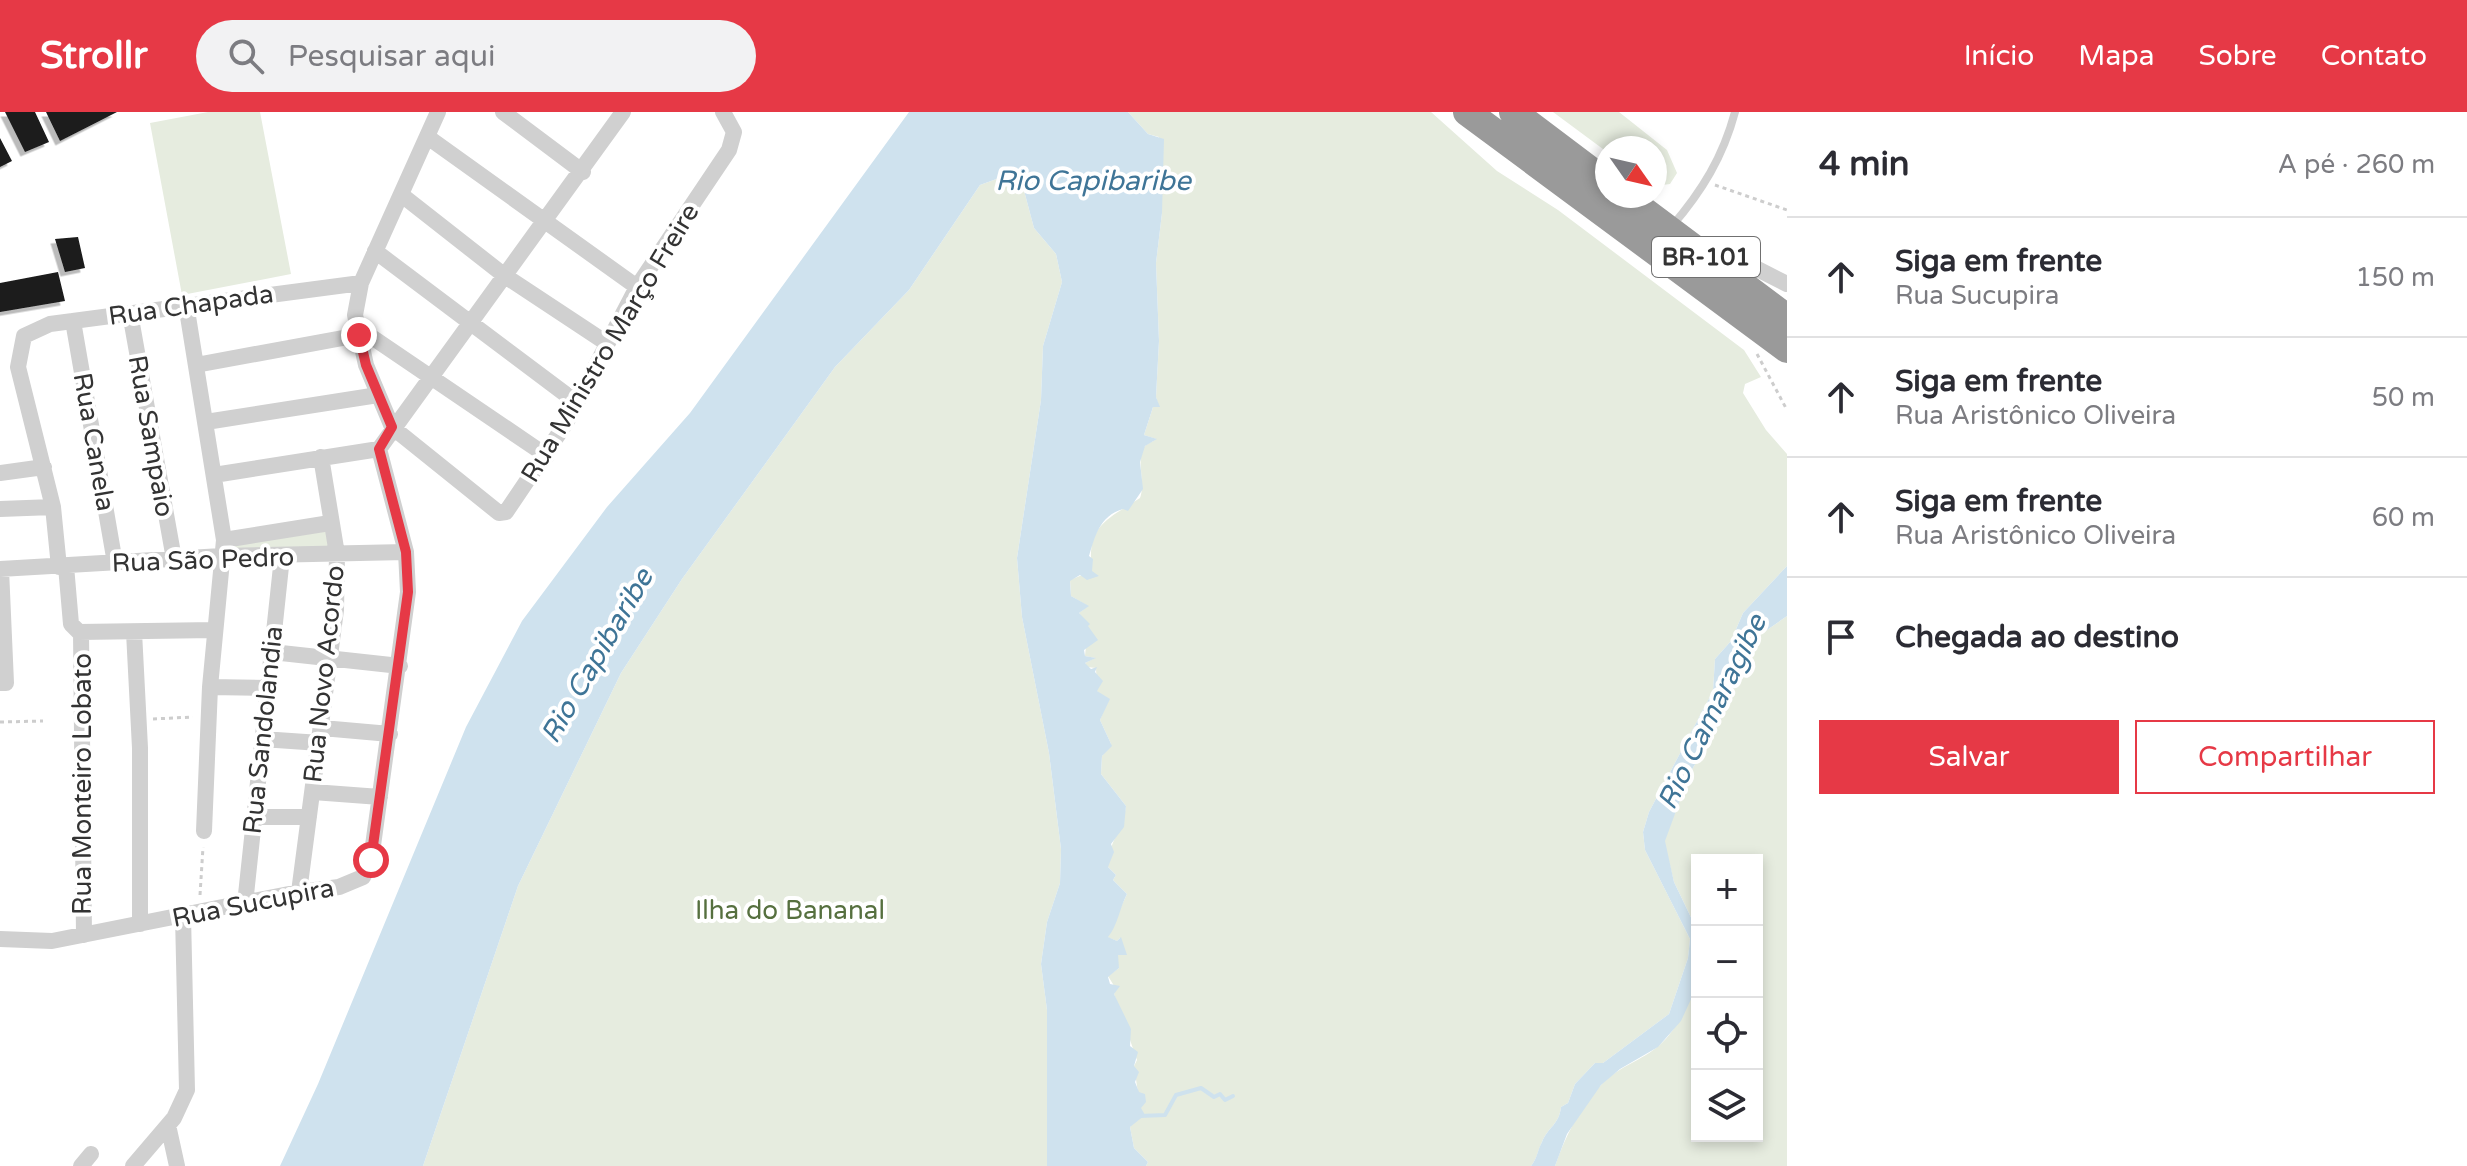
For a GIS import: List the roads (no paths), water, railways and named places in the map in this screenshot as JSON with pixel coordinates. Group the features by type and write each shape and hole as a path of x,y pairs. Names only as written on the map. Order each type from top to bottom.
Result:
{"highway":[{"name":"BR-101","path":"1467,112 1787,349"},
{"path":"1513,112 1595,174"},
{"name":"BR-101","path":"1640,208 1787,318"}],"street":[{"path":"392,427 378,395 355,315 361,283 403,196 438,112"},
{"path":"503,112 583,172"},
{"name":"Rua Ministro Março Freire","path":"392,427 493,510 506,512 547,456 637,287 729,150 734,132 723,112"},
{"path":"214,475 379,449 392,427 583,172 618,114"},
{"path":"429,138 544,224 637,287"},
{"path":"403,196 505,276 605,342"},
{"path":"375,251 576,402"},
{"path":"1710,260 1738,259 1787,284"},
{"name":"Rua Chapada","path":"24,336 50,324 361,283"},
{"path":"186,304 223,548 210,687 204,831"},
{"name":"Rua Sampaio","path":"130,313 174,559"},
{"name":"Rua Canela","path":"73,321 115,563"},
{"path":"196,365 358,331 547,456"},
{"name":"Rua Monteiro Lobato","path":"24,336 18,367 53,507 76,628 84,935"},
{"path":"206,422 378,395"},
{"name":"Rua Sucupira","path":"2,941 52,941 299,892 339,887 363,877 371,860 408,592 406,552 379,449"},
{"name":"Rua Novo Acordo","path":"299,892 332,658 337,554 321,457"},
{"path":"0,473 44,467"},
{"path":"0,509 53,507"},
{"name":"Rua São Pedro","path":"1,569 174,559 330,523"},
{"name":"Rua São Pedro","path":"223,548 282,557 406,552"},
{"name":"Rua Sandolandia","path":"245,904 282,557"},
{"path":"1,569 3,683"},
{"path":"76,628 134,632 214,630"},
{"path":"134,632 139,720 140,924"},
{"path":"272,652 400,666"},
{"path":"210,687 267,688"},
{"path":"262,739 390,734"},
{"path":"313,792 380,797"},
{"path":"254,817 309,817"},
{"path":"133,1166 168,1125 187,1090 191,914"},
{"path":"168,1125 177,1166"}],"lane":[{"path":"1669,230 1707,182 1720,158 1735,112"}],"water":[{"name":"Rio Capibaribe","path":"909,112 1128,112 1148,134 1164,139 1162,213 1156,263 1159,341 1156,397 1160,407 1153,407 1144,435 1157,439 1145,446 1140,462 1143,489 1128,511 1123,509 1108,517 1096,535 1089,556 1093,559 1092,571 1099,576 1087,580 1080,575 1070,581 1071,596 1089,606 1079,613 1090,624 1088,626 1098,640 1084,650 1085,656 1096,658 1085,663 1091,669 1097,667 1095,672 1103,681 1097,691 1110,699 1100,720 1112,746 1102,756 1101,774 1126,806 1124,827 1111,844 1114,852 1108,867 1116,875 1113,880 1127,894 1108,937 1117,941 1121,937 1127,955 1118,955 1119,968 1108,977 1110,984 1120,986 1114,994 1131,1029 1130,1046 1138,1052 1134,1066 1139,1072 1135,1082 1139,1092 1145,1094 1146,1102 1141,1108 1145,1115 1130,1127 1134,1148 1148,1162 1146,1166 1047,1166 1047,1010 1041,964 1047,922 1060,883 1061,849 1049,753 1022,617 1017,558 1041,400 1043,346 1062,282 1056,254 1034,228 1022,183 1002,177 980,185 909,290 835,367 682,579 621,673 518,886 423,1166 280,1166 318,1084 466,727 522,621 607,507 690,413"},
{"name":"Rio Camaragibe","path":"1787,566 1787,616 1754,639 1743,654 1722,717 1690,773 1665,841 1674,882 1691,917 1691,999 1681,1021 1658,1047 1620,1069 1601,1085 1567,1134 1555,1166 1531,1166 1561,1107 1568,1103 1575,1084 1595,1063 1603,1063 1669,1014 1688,958 1690,939 1645,850 1643,832 1649,812 1713,691 1715,659 1731,641 1743,613"}],"waterway":[{"path":"1140,1116 1165,1115 1176,1095 1201,1088 1214,1097 1220,1094 1225,1100 1233,1096"}],"park label":[{"name":"Ilha do Bananal","path":"790,910"}]}
